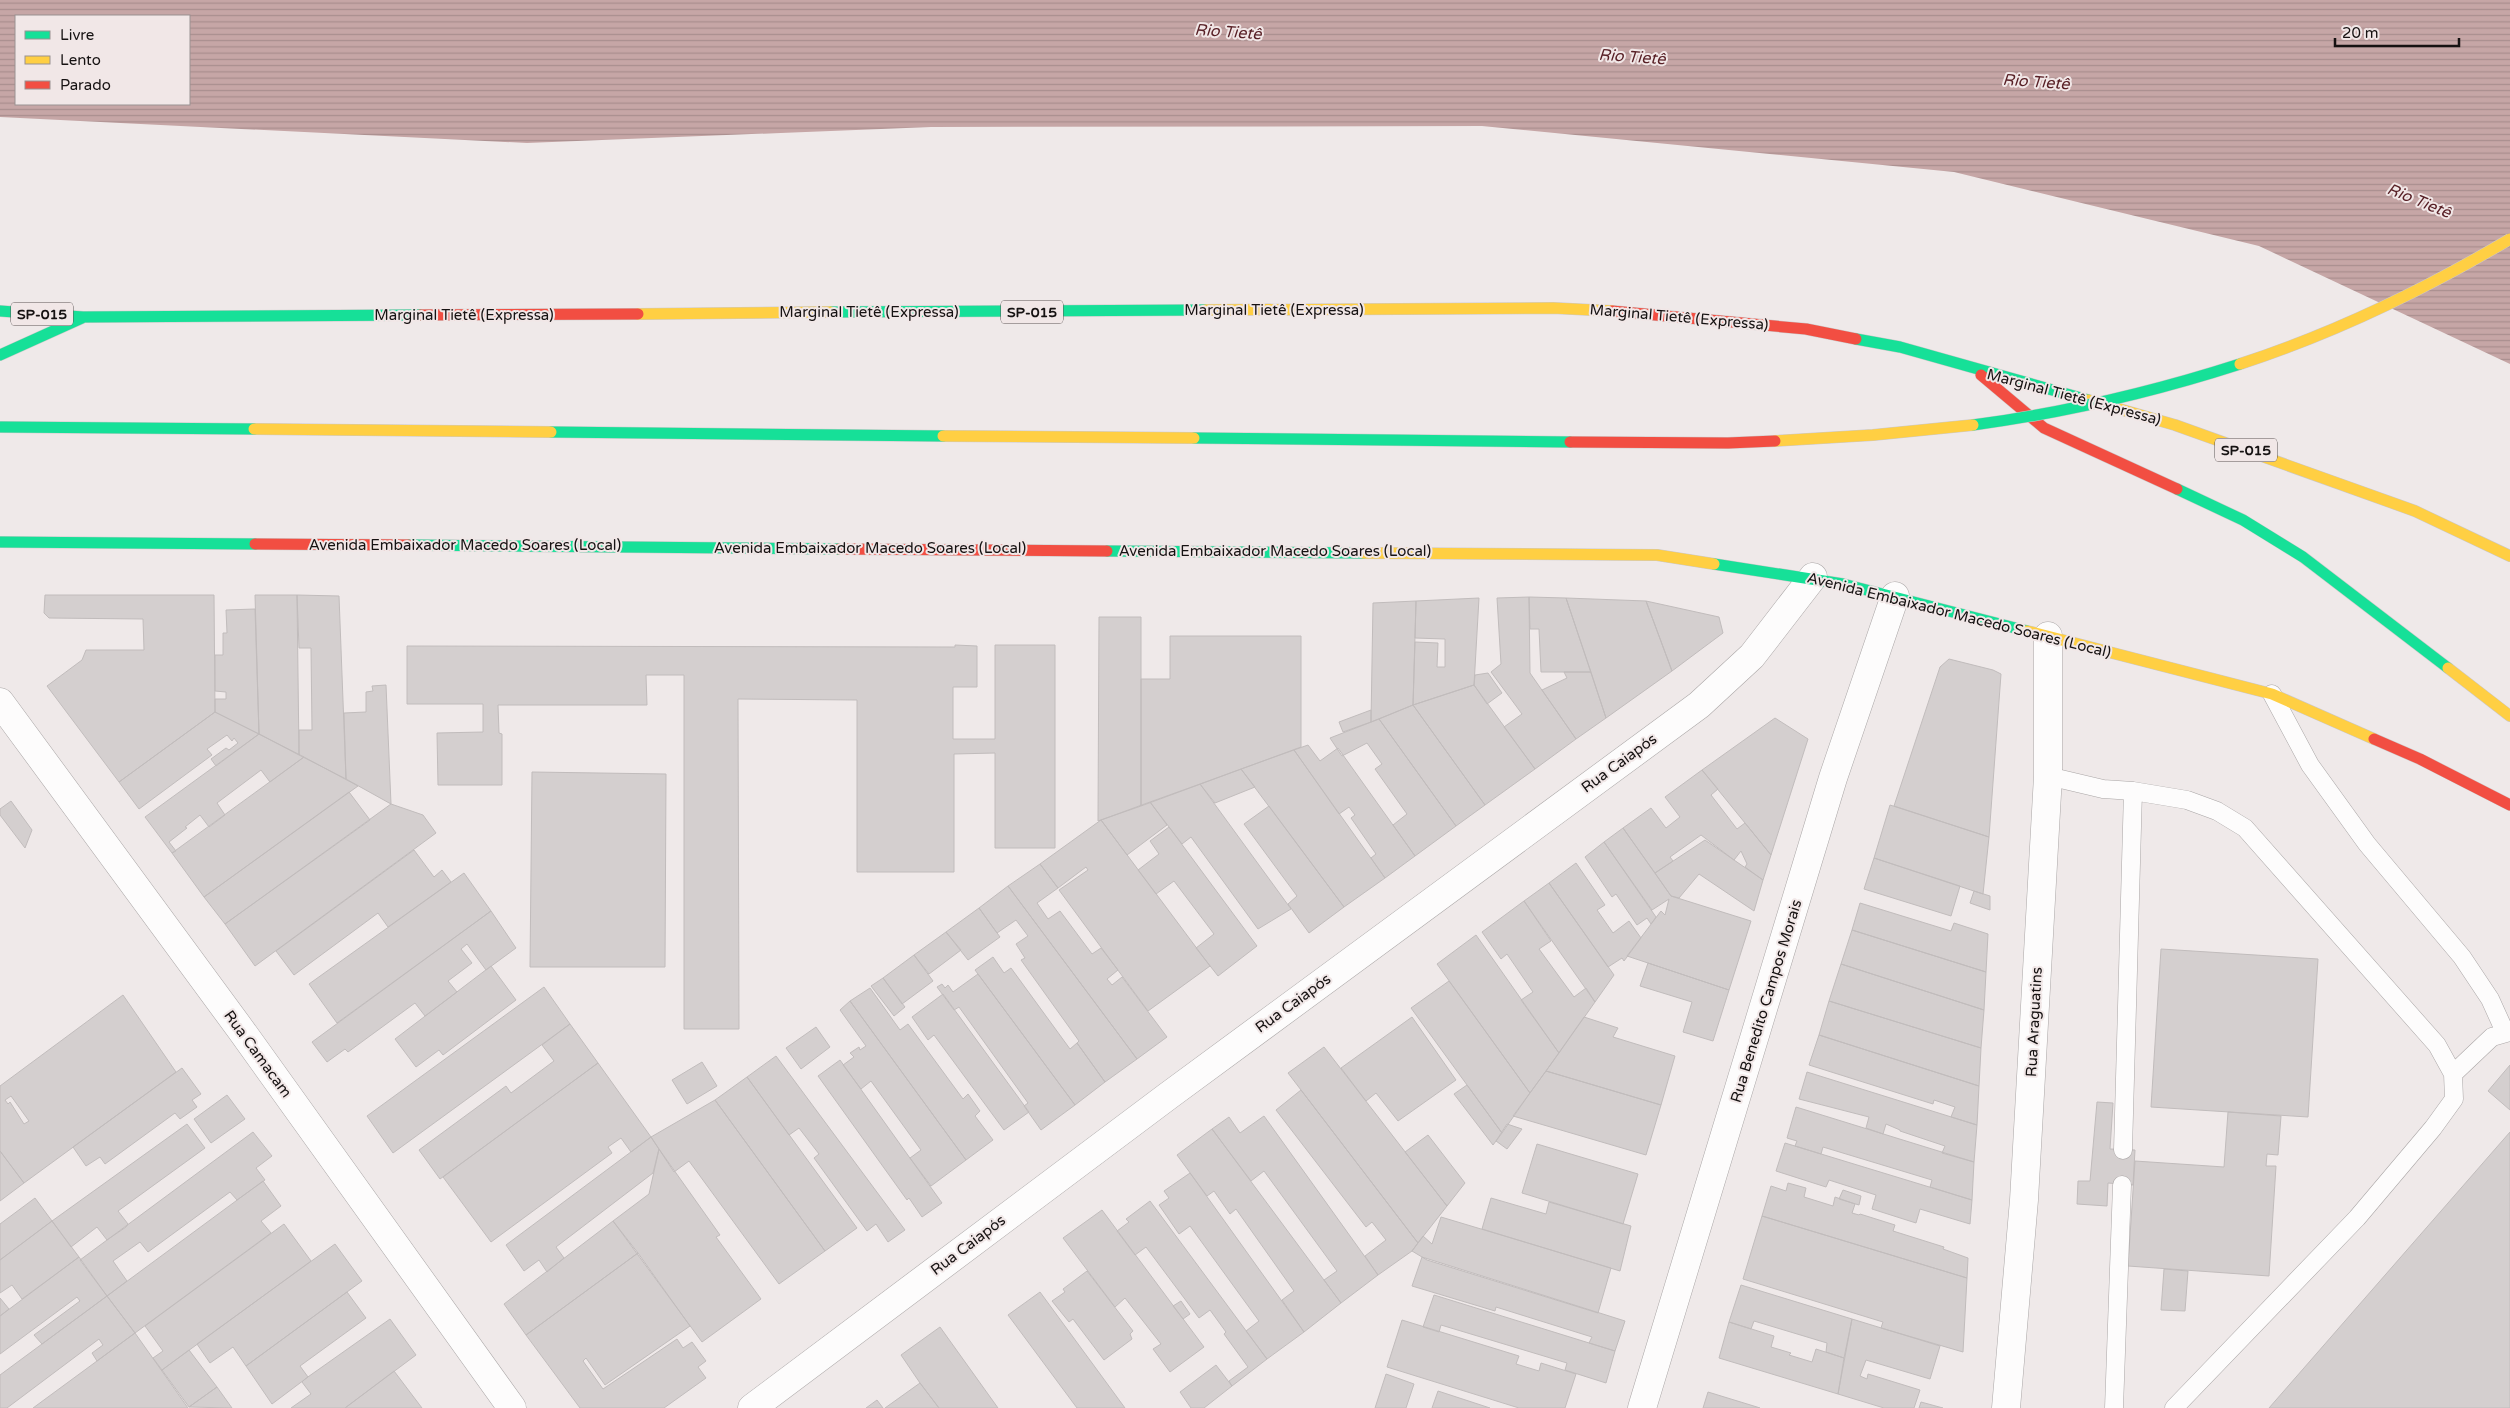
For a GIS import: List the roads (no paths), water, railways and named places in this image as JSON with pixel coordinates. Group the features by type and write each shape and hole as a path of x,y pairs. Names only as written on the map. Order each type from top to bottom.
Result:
{"highway":[{"path":"0,427 1728,443 1818,439 1922,431 2019,418 2115,398 2208,375 2298,344 2392,305 2479,259 2510,239"},
{"name":"Marginal Tietê (Expressa)","path":"0,311 83,317 1553,308 1634,312 1806,329 1900,347 2175,425 2415,511 2510,556"},
{"path":"0,355 83,317"},
{"path":"1974,369 2044,428 2243,520 2303,556 2510,716"},
{"name":"Avenida Embaixador Macedo Soares (Local)","path":"0,542 1657,555 1812,577 1895,596 2272,694 2420,759 2510,804"}],"street":[{"name":"Rua Caiapós","path":"752,1408 1168,1096 1699,705 1752,656 1812,577"},
{"name":"Rua Benedito Campos Morais","path":"1642,1408 1833,778 1895,596"},
{"name":"Rua Araguatins","path":"2006,1408 2024,1200 2048,776 2048,636"},
{"name":"Rua Camacam","path":"0,702 241,1030 512,1408"}],"lane":[{"path":"2272,694 2310,765 2368,844 2462,957 2490,999 2508,1032 2492,1037 2453,1074"},
{"path":"2048,776 2103,789 2133,791 2187,800 2218,811 2245,828 2436,1045 2453,1074 2454,1099 2433,1128 2357,1218 2174,1408"},
{"path":"2123,1150 2133,791"},
{"path":"2114,1408 2122,1185"}],"water":[{"name":"Rio Tietê","path":"0,0 2510,0 2510,364 2259,246 1954,172 1482,126 931,127 527,143 0,117"}]}
